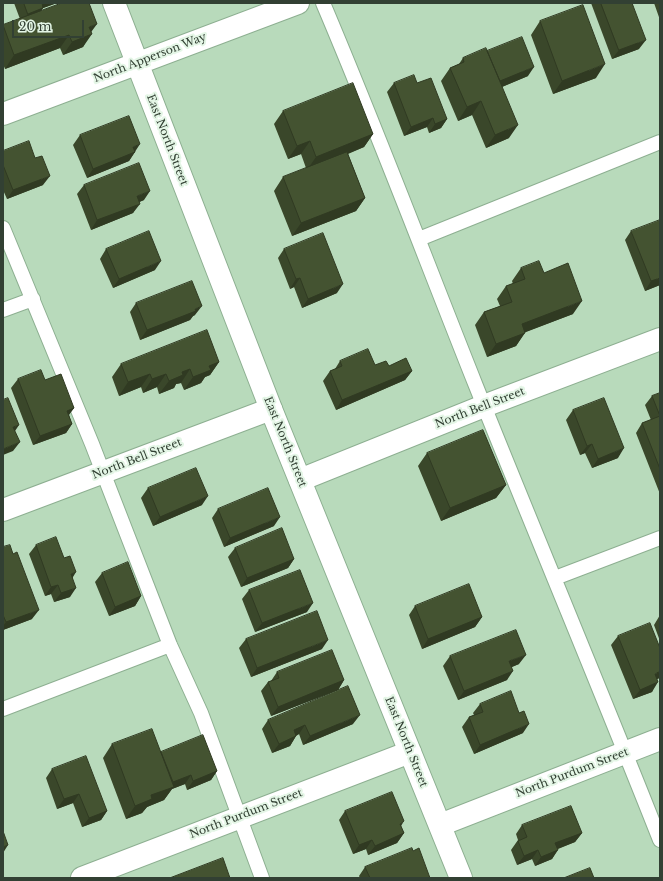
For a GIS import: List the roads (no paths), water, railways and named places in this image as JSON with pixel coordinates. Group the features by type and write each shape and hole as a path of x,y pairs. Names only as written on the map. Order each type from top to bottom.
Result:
{"street":[{"name":"East North Street","path":"114,3 271,409 461,878"},
{"name":"North Apperson Way","path":"3,114 298,3"},
{"name":"North Bell Street","path":"300,480 484,406 660,339"},
{"name":"North Bell Street","path":"3,510 103,471 271,409"},
{"name":"North Purdum Street","path":"440,825 660,739"},
{"name":"North Purdum Street","path":"83,878 410,752"}],"lane":[{"path":"323,3 419,239 484,406 626,752 660,840"},
{"path":"419,239 660,142"},
{"path":"3,228 103,471 170,646 201,713 262,878"},
{"path":"3,310 33,299"},
{"path":"555,578 660,538"},
{"path":"3,709 170,646"}]}
